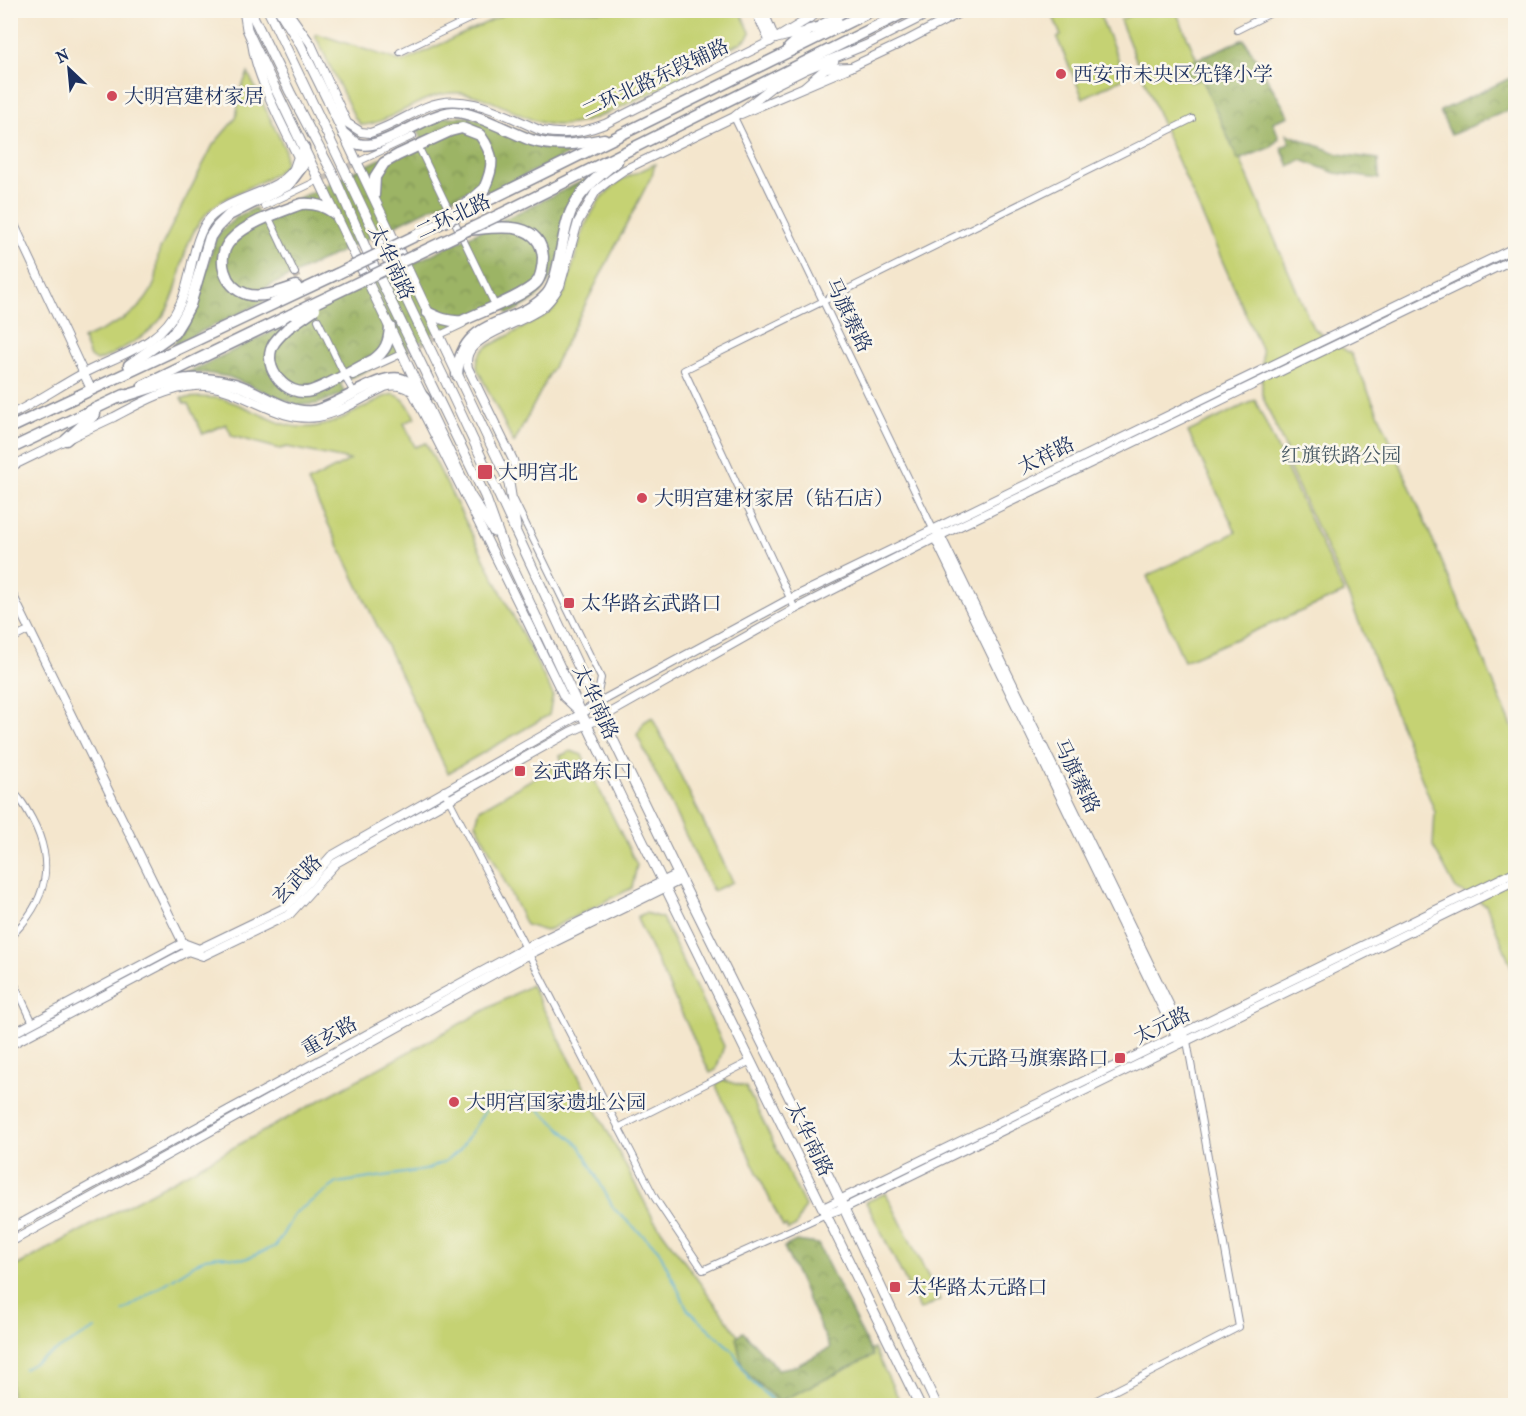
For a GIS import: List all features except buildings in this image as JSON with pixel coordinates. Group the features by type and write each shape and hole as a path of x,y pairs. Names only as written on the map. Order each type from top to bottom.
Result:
{"highway":[{"name":"二环北路","path":"10,428 448,221 873,10"},
{"name":"二环北路","path":"10,449 501,214 909,10"},
{"path":"778,58 809,30 859,18"},
{"path":"773,86 786,72 807,69"},
{"path":"344,134 358,144 370,145 379,143 426,120 455,112 533,140 551,144 576,144 619,136"},
{"path":"374,195 375,177 384,163 450,131 462,128 480,135 491,155 493,164 484,189 448,221"},
{"path":"457,375 458,362 465,345 478,332 537,303 551,290 572,208 590,184 633,147"},
{"path":"95,387 174,333 190,305 210,237 217,226 229,215 288,185 303,165 304,148"},
{"path":"335,214 323,206 312,203 301,204 241,232 225,249 223,260 225,275 246,294 271,294 337,274"},
{"path":"427,312 452,322 462,321 518,295 536,283 542,270 543,256 538,243 531,234 521,228 503,227 464,231"},
{"path":"345,288 288,328 273,344 270,356 276,375 285,387 295,392 310,391 382,355 388,344 390,327"},
{"path":"118,398 188,379 212,380 232,383 296,410 312,411 388,378 400,378 412,385 425,399"},
{"path":"66,440 106,404"}],"main road":[{"path":"10,415 84,373 150,341 168,327 188,286 195,253 208,220 219,210 258,194 293,171 298,157 253,56 244,10"},
{"name":"太华南路","path":"250,10 333,176 485,496 503,546 586,723 920,1406"},
{"name":"太华南路","path":"267,10 455,401 679,877 842,1204 937,1406"},
{"path":"281,10 374,195 510,488 518,538"},
{"name":"二环北路东段辅路","path":"281,10 291,16 308,39 347,123 354,129 370,133 406,121 438,103 460,101 478,105 555,134 582,132 606,124 773,40 809,30 849,10"},
{"path":"510,488 516,471 513,460 466,360 474,346 505,326 532,315 544,307 555,295 560,286 578,222 596,191 624,170 734,117 773,86 807,69 866,45 936,10"},
{"path":"251,38 470,495 503,546"},
{"path":"805,86 842,55"},
{"path":"807,69 851,67"},
{"path":"10,467 168,391 209,386 225,389 285,414 306,417 330,413 356,399 393,385 404,387 412,391 564,697 582,714"},
{"name":"太元路","path":"825,1211 1182,1038 1515,871"},
{"name":"太元路","path":"1182,1038 1515,880"}],"street":[{"path":"400,52 488,10"},
{"path":"755,10 773,40"},
{"path":"763,10 773,40"},
{"path":"773,40 823,10"},
{"path":"734,117 851,67 965,10"},
{"path":"1237,30 1277,10"},
{"name":"马旗寨路","path":"734,117 1182,1038"},
{"path":"795,609 684,370 1192,119"},
{"path":"362,160 413,137"},
{"path":"420,150 500,316"},
{"path":"264,208 315,182"},
{"path":"10,216 14,235 84,373 95,387"},
{"path":"271,222 295,273"},
{"name":"太祥路","path":"596,704 790,599 934,527 1515,247"},
{"name":"太祥路","path":"603,717 795,609 1515,258"},
{"path":"442,334 495,305"},
{"path":"318,320 342,370"},
{"path":"352,389 346,379 399,354"},
{"path":"510,488 601,678 596,704"},
{"path":"10,590 188,951"},
{"path":"10,640 30,630"},
{"name":"玄武路","path":"183,943 199,950 286,907 331,856 596,704"},
{"name":"玄武路","path":"10,1045 188,951 203,956 290,914 336,863 586,723 603,717"},
{"path":"10,789 19,796 42,839 46,859 45,881 37,905 23,925 10,937"},
{"path":"444,790 655,1198 704,1270 825,1211"},
{"name":"重玄路","path":"526,951 13,1241 11,1228 526,951 679,877"},
{"path":"10,1035 183,943"},
{"path":"10,974 33,1023"},
{"path":"1085,1406 1239,1327 1182,1038"},
{"path":"618,1128 752,1061"}],"green space":[{"path":"511,11 740,11 750,32 742,42 684,70 687,77 606,114 582,122 558,125 533,120 483,98 451,93 427,99 371,124 361,125 355,118 315,35 318,34 403,62"},
{"path":"1051,11 1098,11 1126,77 1083,98 1057,38 1061,36"},
{"name":"红旗铁路公园","path":"1131,11 1176,11 1313,328 1351,354 1385,428 1516,736 1515,975 1486,905 1456,889 1433,846 1435,812 1348,595 1282,452 1286,450 1262,395 1262,351 1168,138 1120,20 1132,14"},
{"path":"1244,39 1289,116 1273,122 1279,138 1271,147 1238,160 1202,79 1190,82 1183,65"},
{"path":"248,73 285,149 285,164 271,176 226,198 208,212 195,230 187,248 172,300 163,316 148,332 111,355 96,361 90,357 83,339 125,318 143,303 150,293 156,278 160,249 213,145 236,118 241,88"},
{"path":"1515,76 1515,107 1451,135 1440,111"},
{"path":"443,117 469,117 577,150 490,192 475,187 263,289 263,302 173,345 193,315 215,240 220,232 237,217 255,208 260,217 422,139 418,130"},
{"path":"1287,134 1339,154 1378,159 1379,179 1335,173 1301,160 1289,166 1281,148 1290,143"},
{"path":"655,164 652,175 514,443 477,368 479,356 487,347 554,309 565,292 584,227 600,199 621,180"},
{"path":"589,178 581,192 559,258 545,287 536,298 523,307 508,314 503,305 340,383 345,393 317,404 297,405 229,377 187,373"},
{"path":"393,394 404,400 411,410 415,418 404,423 415,447 426,443 553,695 549,715 448,773 308,482 350,460 287,447 280,449 232,436 226,424 203,434 188,404 184,403 181,398 223,399 277,422 311,427 339,420"},
{"path":"1255,400 1344,593 1184,661 1147,576 1236,532 1188,432"},
{"path":"652,717 733,882 713,891 637,735 644,722"},
{"path":"571,751 582,755 637,865 632,888 546,931 526,925 476,823 480,809 562,762 560,756"},
{"path":"645,913 662,918 724,1046 716,1070 710,1073 638,921 637,917"},
{"name":"大明宫国家遗址公园","path":"531,985 654,1220 779,1391 874,1349 902,1405 11,1406 11,1269"},
{"path":"723,1080 746,1087 805,1206 796,1226 788,1230 786,1226 783,1227 717,1088 716,1084"},
{"path":"886,1193 940,1300 920,1310 866,1202"},
{"path":"796,1241 818,1244 873,1356 779,1402 743,1370 736,1337 743,1332 778,1369 796,1366 830,1348 784,1247"}],"waterway":[{"path":"123,1311 205,1258 220,1256 245,1259 276,1246 295,1213 337,1183 425,1170 444,1162 459,1151 491,1102 503,1096 523,1095 580,1146 614,1209 658,1249 688,1310 732,1350 750,1380 772,1400 774,1406"},
{"path":"24,1369 95,1329"}],"tunnel":[{"path":"316,182 358,162"},
{"path":"295,273 311,306"},
{"path":"399,354 441,334"}],"place":[{"name":"西安市未央区先锋小学","path":"1061,74"},
{"name":"大明宫建材家居","path":"112,96"},
{"name":"大明宫北","path":"485,472"},
{"name":"大明宫建材家居（钻石店）","path":"642,498"},
{"name":"太华路玄武路口","path":"569,603"},
{"name":"玄武路东口","path":"520,771"},
{"name":"太元路马旗寨路口","path":"1120,1058"},
{"name":"大明宫国家遗址公园","path":"454,1102"},
{"name":"太华路太元路口","path":"895,1287"}]}
